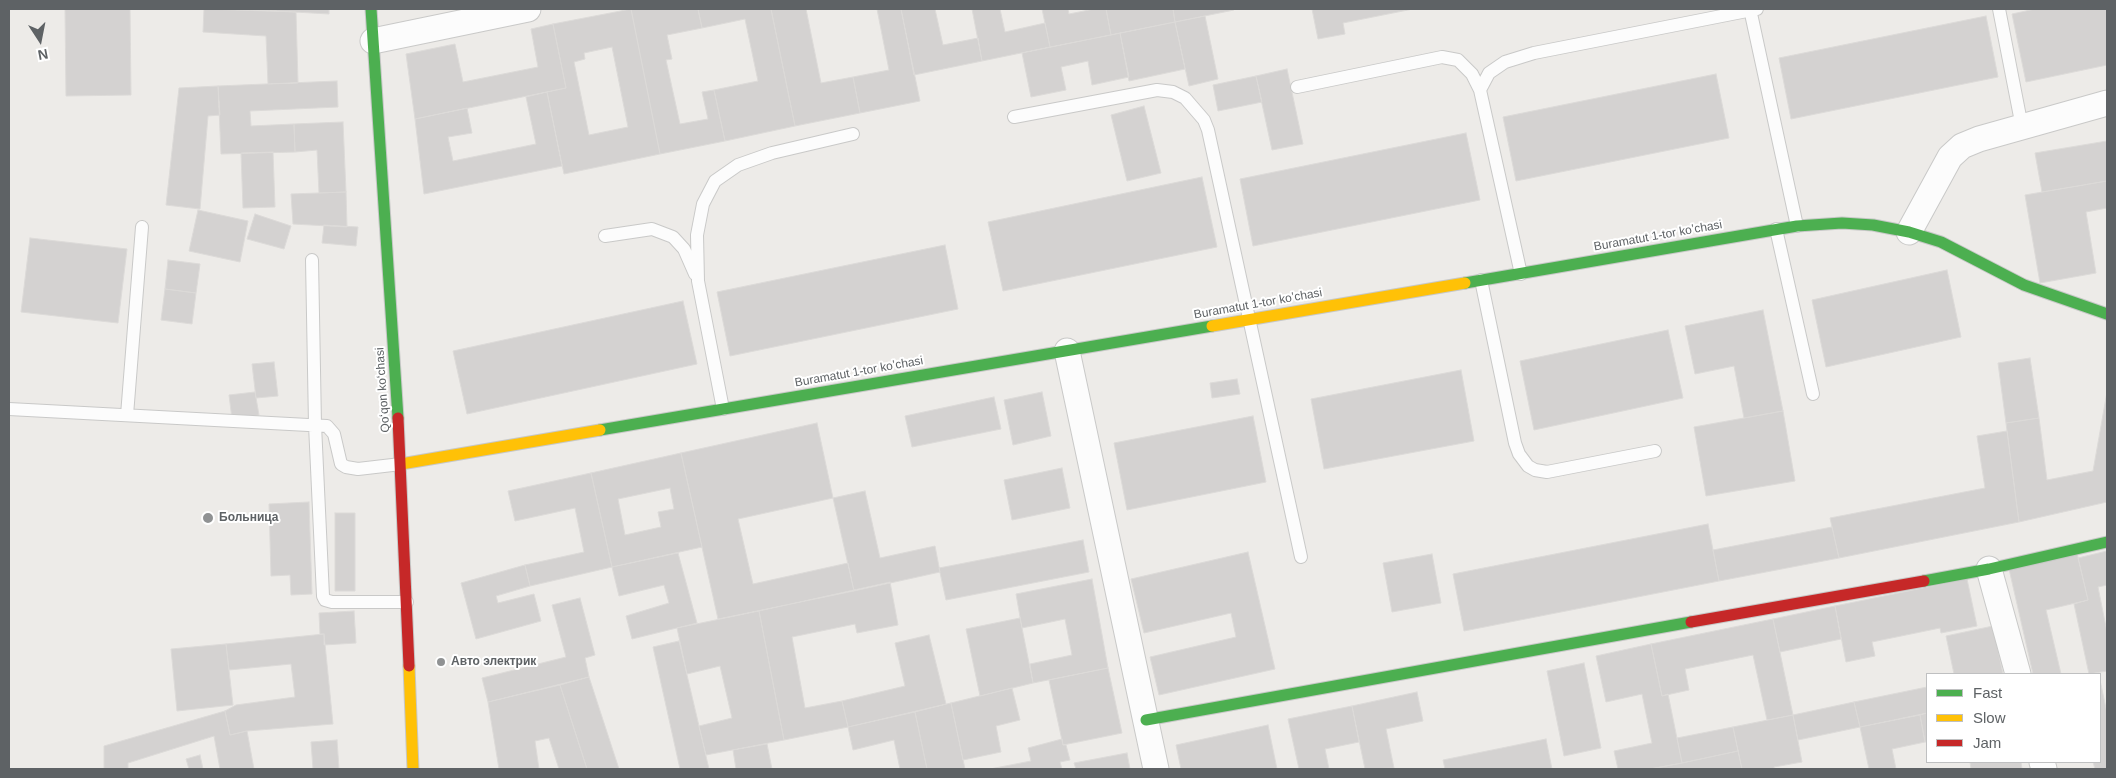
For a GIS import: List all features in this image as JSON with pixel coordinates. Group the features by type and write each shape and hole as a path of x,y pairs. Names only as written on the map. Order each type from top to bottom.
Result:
{"street":[{"name":"Qoʻqon koʻchasi","path":"371,9 401,464 413,769"},
{"path":"374,41 528,9"},
{"path":"1909,232 1950,157 1962,146 1979,139 2107,103"},
{"name":"Buramatut 1-tor koʼchasi","path":"401,464 1797,226 1873,225 1909,232 1941,242 2024,285 2107,314"},
{"path":"1067,351 1156,769"},
{"path":"1146,720 1989,569 2107,542"},
{"path":"1989,569 2018,673"}],"lane":[{"path":"1480,90 1489,73 1505,62 1526,55 1752,9 1797,226"},
{"path":"1999,9 2022,127"},
{"path":"1296,87 1442,57 1458,60 1472,74 1480,90 1521,274"},
{"path":"1014,117 1157,90 1173,92 1185,98 1204,120 1208,130 1301,557"},
{"path":"723,409 698,281 697,235 703,204 716,181 738,165 772,153 853,134"},
{"path":"127,415 142,227"},
{"path":"1776,229 1813,394"},
{"path":"605,236 652,230 673,237 684,249 698,281"},
{"path":"312,260 321,590 325,600 332,602 407,602"},
{"path":"1481,280 1515,443 1519,454 1528,466 1535,470 1547,472 1655,451"},
{"path":"9,409 327,426 334,434 341,464 346,467 358,469 401,464"}],"building":[{"path":"65,9 130,9 131,95 66,96"},
{"path":"204,9 296,12 298,83 268,84 266,36 203,32"},
{"path":"243,9 329,9 329,14"},
{"path":"631,9 660,154 564,174 547,92 566,88 553,24","holes":["612,47 628,127 589,135 574,62 585,59 584,53"]},
{"path":"631,9 698,9 702,28 667,35 672,59 666,60 680,124 708,119 702,92 714,90 725,141 660,154"},
{"path":"698,9 771,9 795,126 725,141 714,90 758,81 745,19 702,28"},
{"path":"771,9 806,9 821,83 853,77 860,113 795,126"},
{"path":"877,9 901,9 920,101 860,113 853,77 889,70"},
{"path":"901,9 935,9 943,45 978,38 982,61 914,75"},
{"path":"972,9 1000,9 1005,32 1045,23 1050,47 982,61"},
{"path":"1042,9 1068,9 1069,14 1094,9 1106,9 1111,35 1050,47"},
{"path":"1106,9 1173,9 1175,22 1111,35"},
{"path":"1173,9 1234,9 1234,10 1175,22"},
{"path":"1312,9 1413,9 1343,23 1345,34 1318,39"},
{"path":"2035,9 2107,9 2107,65 2026,82 2012,14"},
{"path":"1205,16 1218,79 1189,86 1175,22"},
{"path":"1986,16 1998,77 1791,119 1779,58"},
{"path":"1175,22 1185,69 1129,81 1120,33"},
{"path":"553,24 566,88 415,119 406,54 455,44 463,82 538,67 531,29"},
{"path":"1120,33 1129,77 1092,85 1088,61 1061,67 1066,90 1031,97 1022,53"},
{"path":"1287,69 1303,144 1272,150 1256,76"},
{"path":"1716,74 1729,138 1516,181 1503,117"},
{"path":"1256,76 1262,102 1218,111 1213,85"},
{"path":"337,81 338,107 250,111 251,126 294,124 295,152 221,154 218,86"},
{"path":"218,86 220,115 208,116 200,209 166,205 179,88"},
{"path":"547,92 562,166 424,194 415,119 467,108 472,133 448,137 453,161 536,144 526,97"},
{"path":"1144,106 1161,173 1127,181 1111,115"},
{"path":"343,122 346,192 319,193 317,150 295,152 294,124"},
{"path":"1466,133 1480,200 1253,246 1240,179"},
{"path":"2107,141 2107,181 2042,192 2035,153"},
{"path":"273,152 275,207 243,208 241,153"},
{"path":"1202,177 1217,247 1003,291 988,222"},
{"path":"2107,181 2107,208 2086,212 2096,273 2040,283 2025,195"},
{"path":"346,192 347,227 293,224 291,194"},
{"path":"198,210 248,221 240,262 189,251"},
{"path":"255,214 291,226 284,249 247,239"},
{"path":"324,225 358,227 356,246 322,243"},
{"path":"30,238 127,249 118,323 21,312"},
{"path":"945,245 958,309 730,356 717,292"},
{"path":"168,260 200,264 196,293 165,289"},
{"path":"1947,270 1961,337 1826,367 1812,300"},
{"path":"165,289 196,293 192,324 161,320"},
{"path":"683,301 697,364 467,414 453,351"},
{"path":"1763,310 1783,411 1744,418 1734,366 1695,374 1685,326"},
{"path":"1668,330 1683,398 1534,430 1520,361"},
{"path":"2030,358 2039,418 2006,423 1998,363"},
{"path":"274,362 278,396 256,398 252,364"},
{"path":"1461,370 1474,441 1324,469 1311,399"},
{"path":"1237,379 1240,394 1212,398 1210,383"},
{"path":"255,392 259,415 232,419 229,395"},
{"path":"1042,392 1051,436 1013,445 1004,400"},
{"path":"2107,392 2107,502 2019,522 2006,423 2039,418 2047,480 2093,471"},
{"path":"994,397 1001,429 912,447 905,416"},
{"path":"1783,411 1795,481 1706,496 1694,427"},
{"path":"1253,416 1266,482 1127,510 1114,443"},
{"path":"817,423 833,498 738,519 753,584 848,563 854,591 718,619 681,453"},
{"path":"2007,431 2019,522 1839,558 1830,518 1985,488 1977,436"},
{"path":"681,453 702,547 612,567 591,473","holes":["670,488 674,509 658,512 661,527 625,535 618,499"]},
{"path":"1062,468 1070,508 1012,520 1004,480"},
{"path":"591,473 612,567 530,586 525,565 584,552 575,508 515,521 508,491"},
{"path":"865,491 880,558 935,546 940,572 854,591 833,498"},
{"path":"309,502 312,594 291,595 290,575 271,576 269,504"},
{"path":"335,513 355,513 355,591 335,591"},
{"path":"1708,524 1719,581 1464,631 1453,574"},
{"path":"1832,527 1839,558 1719,581 1713,550"},
{"path":"1083,540 1089,572 946,600 939,568"},
{"path":"2107,551 2107,585 2098,587 2107,632 2107,671 2089,673 2074,604 2088,600 2078,558"},
{"path":"1248,552 1275,669 1159,695 1150,657 1236,637 1231,613 1144,633 1131,579"},
{"path":"678,553 697,623 632,639 626,616 669,603 664,585 619,596 612,567"},
{"path":"2077,553 2088,600 2046,610 2061,673 2033,673 2009,569"},
{"path":"1432,554 1441,603 1392,612 1383,563"},
{"path":"525,565 530,586 496,596 498,603 534,594 541,621 476,639 461,583"},
{"path":"1092,579 1108,668 1033,683 1030,664 1072,655 1065,619 1022,628 1016,594"},
{"path":"1967,579 1977,626 1941,633 1940,628 1872,642 1875,656 1846,662 1835,606"},
{"path":"890,582 898,625 857,633 855,624 792,637 805,708 842,701 848,727 784,740 759,611"},
{"path":"580,598 595,655 585,658 589,677 488,702 482,678 566,657 552,605"},
{"path":"1835,606 1841,639 1780,652 1773,619"},
{"path":"354,611 356,643 324,645 324,634 320,634 319,613"},
{"path":"759,611 784,740 706,755 699,726 732,718 720,666 687,674 677,628"},
{"path":"1020,618 1033,683 980,696 966,629"},
{"path":"1773,619 1793,715 1767,720 1753,655 1685,669 1689,690 1662,696 1651,644"},
{"path":"1993,626 2003,673 1954,673 1946,636"},
{"path":"324,634 333,724 247,731 230,735 225,711 236,705 295,697 291,664 229,670 226,644"},
{"path":"929,635 946,704 848,727 842,701 905,686 895,643"},
{"path":"679,641 709,769 680,769 653,647"},
{"path":"226,644 233,705 177,711 171,649"},
{"path":"1651,644 1662,696 1668,694 1682,763 1650,769 1618,769 1614,751 1652,743 1642,694 1606,702 1596,656"},
{"path":"1584,663 1601,748 1564,756 1547,671"},
{"path":"1108,668 1122,733 1063,745 1049,680"},
{"path":"589,677 619,769 587,769 560,685"},
{"path":"560,685 587,769 559,769 549,738 535,741 539,769 499,769 488,702"},
{"path":"2101,685 2107,713 2107,769 2095,769 2093,763 2101,763"},
{"path":"1926,687 1926,713 1860,727 1854,702"},
{"path":"1012,688 1020,720 996,726 1001,752 963,760 951,703"},
{"path":"1417,692 1423,721 1386,729 1394,768 1365,769 1352,706"},
{"path":"1854,702 1860,727 1798,740 1793,715"},
{"path":"951,703 965,769 927,769 915,712"},
{"path":"1352,706 1359,742 1325,749 1329,769 1299,769 1288,719"},
{"path":"225,711 230,735 247,731 254,769 220,769 214,736 128,763 128,769 104,769 104,746"},
{"path":"915,712 927,769 900,769 894,740 853,750 848,727"},
{"path":"1926,713 1926,742 1925,742 1920,715"},
{"path":"1793,715 1802,762 1774,767 1774,769 1742,769 1733,727"},
{"path":"1920,715 1925,742 1892,749 1896,769 1869,769 1860,727"},
{"path":"1268,725 1277,769 1181,769 1176,745"},
{"path":"1733,727 1738,751 1682,763 1677,738"},
{"path":"1062,739 1063,745 1066,745 1070,760 1060,762 1062,769 990,769 1031,761 1028,748"},
{"path":"1546,739 1552,769 1445,769 1443,760"},
{"path":"337,740 339,769 313,769 311,742"},
{"path":"767,744 772,769 736,769 733,750"},
{"path":"1738,751 1742,769 1650,769 1682,763"},
{"path":"1127,753 1130,769 1076,769 1074,763"},
{"path":"200,755 203,769 189,769 186,759"},
{"path":"1970,763 2021,763 2022,769 1971,769"}],"traffic: fast":[{"path":"371,9 398,418"},
{"path":"1465,283 1797,226 1842,223 1873,225 1909,232 1941,242 2024,285 2107,314"},
{"path":"600,430 1212,326"},
{"path":"1924,581 1989,569 2107,542"},
{"path":"1146,720 1691,622"}],"traffic: slow":[{"path":"1212,326 1465,283"},
{"path":"401,464 600,430"},
{"path":"409,666 413,769"}],"traffic: jam":[{"path":"398,418 409,666"},
{"path":"1691,622 1924,581"}],"place":[{"name":"Больница","path":"208,518"},
{"name":"Авто электрик","path":"441,662"}]}
